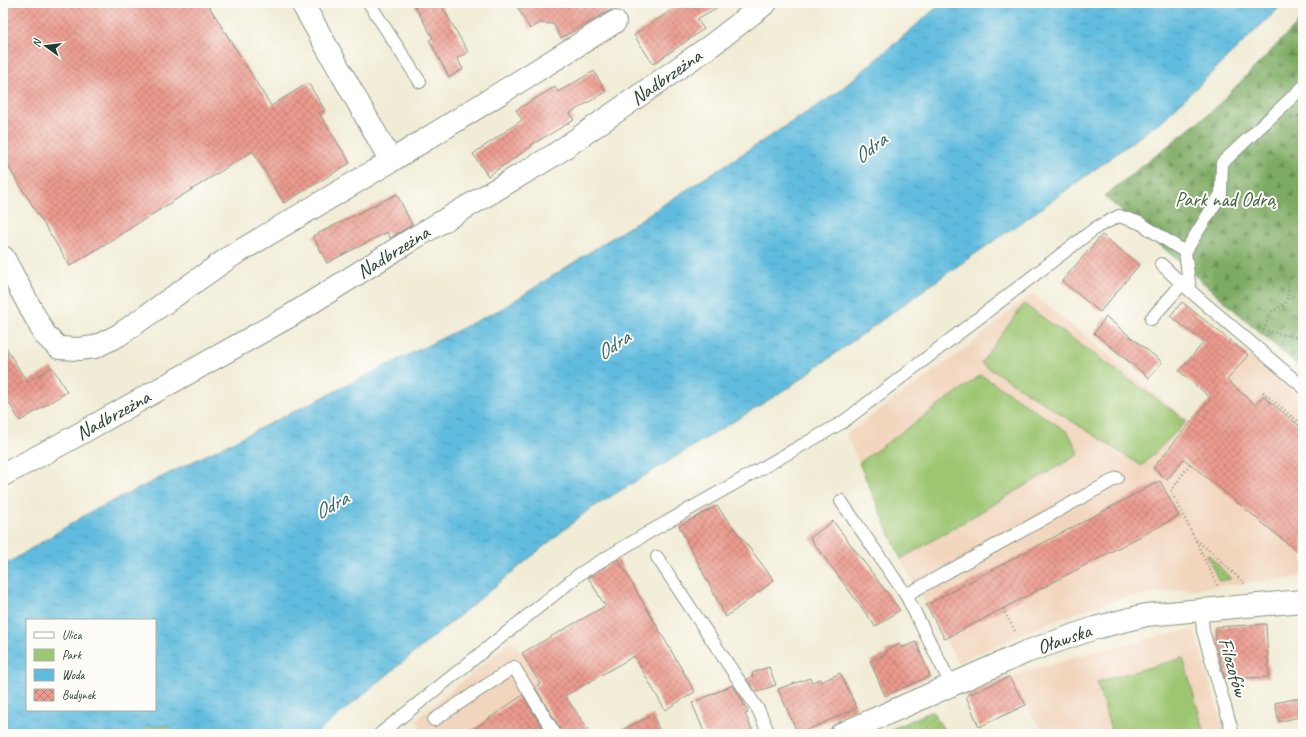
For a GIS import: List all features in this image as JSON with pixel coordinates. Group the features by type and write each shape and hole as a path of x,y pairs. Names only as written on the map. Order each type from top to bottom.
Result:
{"street":[{"name":"Nadbrzeżna","path":"3,474 65,442 290,316 411,240 554,155 714,44 766,3"},
{"path":"308,5 392,161"},
{"path":"3,257 45,335 59,348 79,349 95,347 119,335 230,257 392,161 615,22"},
{"name":"Oławska","path":"841,734 1026,652 1095,628 1146,615 1303,601"}],"lane":[{"path":"369,3 420,82"},
{"path":"1186,287 1185,252 1221,194 1222,163 1303,87"},
{"path":"380,734 581,573 651,530 843,422 1097,227 1119,216 1140,223 1185,252"},
{"path":"1161,264 1303,387"},
{"path":"1150,319 1186,287"},
{"path":"906,595 1117,478"},
{"path":"841,501 906,595 951,684"},
{"path":"657,557 760,711 769,734"},
{"name":"Filozofów","path":"1201,609 1203,631 1233,734"},
{"path":"434,720 514,667 555,734"}],"path":[{"path":"1213,208 1273,196 1303,199"},
{"path":"1264,330 1271,313 1286,304 1287,284 1289,279 1280,273"},
{"path":"1263,392 1303,426"},
{"path":"1190,464 1171,491 1219,591"},
{"path":"1195,539 1250,589"},
{"path":"1003,609 1019,639"}],"shaded area":[{"path":"1032,293 1190,422 1247,355 1303,401 1303,577 1121,598 1047,623 958,663 901,559 846,434 968,347"},
{"path":"1194,629 1225,734 1044,734 1009,677 1103,649"},
{"path":"511,641 522,653 569,734 425,734 416,720"}],"green space":[{"name":"Park nad Odrą","path":"1303,18 1303,370 1104,196 1212,111"},
{"path":"1024,304 1187,421 1142,466 981,363"},
{"path":"981,375 1068,432 1079,454 901,559 859,463"},
{"path":"1209,555 1231,579 1219,581 1207,556"},
{"path":"1183,658 1205,734 1112,734 1097,682"},
{"path":"932,711 947,734 881,734"},
{"path":"148,726 168,726 177,734 146,734"}],"water":[{"name":"Odra","path":"942,3 1284,3 1165,118 1046,205 943,276 785,390 587,511 314,734 177,734 168,726 148,726 146,734 3,734 3,566 87,514 503,308 837,93"}],"building":[{"path":"3,3 207,3 271,106 308,83 325,110 319,113 350,163 284,203 253,151 70,266 3,158"},
{"path":"413,3 440,3 468,52 457,58 463,69 449,77 429,40 433,38"},
{"path":"515,3 623,3 561,38 553,24 540,23 530,29"},
{"path":"682,3 725,3 697,19 704,29 653,64 634,35"},
{"path":"594,71 606,92 570,113 574,120 531,145 532,146 488,176 473,154 522,120 516,110 555,87 558,92"},
{"path":"397,194 412,225 390,238 387,232 327,263 313,236"},
{"path":"1102,235 1139,265 1100,312 1062,281"},
{"path":"1182,302 1248,355 1227,380 1255,405 1263,396 1303,429 1303,556 1184,459 1167,480 1153,468 1211,398 1179,371 1204,342 1170,316"},
{"path":"1106,317 1162,362 1149,378 1094,333"},
{"path":"3,343 27,382 52,367 67,392 20,421 3,393"},
{"path":"1160,481 1179,516 945,639 926,605"},
{"path":"717,506 774,580 726,617 679,526"},
{"path":"833,521 900,610 875,627 810,538"},
{"path":"618,559 695,692 665,710 634,656 565,696 591,734 562,734 535,687 540,684 522,653 605,606 588,577"},
{"path":"1266,624 1269,677 1225,679 1216,645 1216,627"},
{"path":"916,642 930,676 885,696 870,661 886,654 885,651 900,644 901,648"},
{"path":"769,667 776,685 756,692 747,679 753,676 752,673"},
{"path":"840,673 857,708 798,734 778,689 810,678 812,682 820,679 821,682"},
{"path":"1009,677 1026,705 979,727 966,696"},
{"path":"733,685 748,713 745,714 754,734 705,734 692,703"},
{"path":"523,695 546,734 466,734"},
{"path":"1303,697 1303,716 1279,722 1275,703"},
{"path":"653,715 661,734 613,734"}]}
